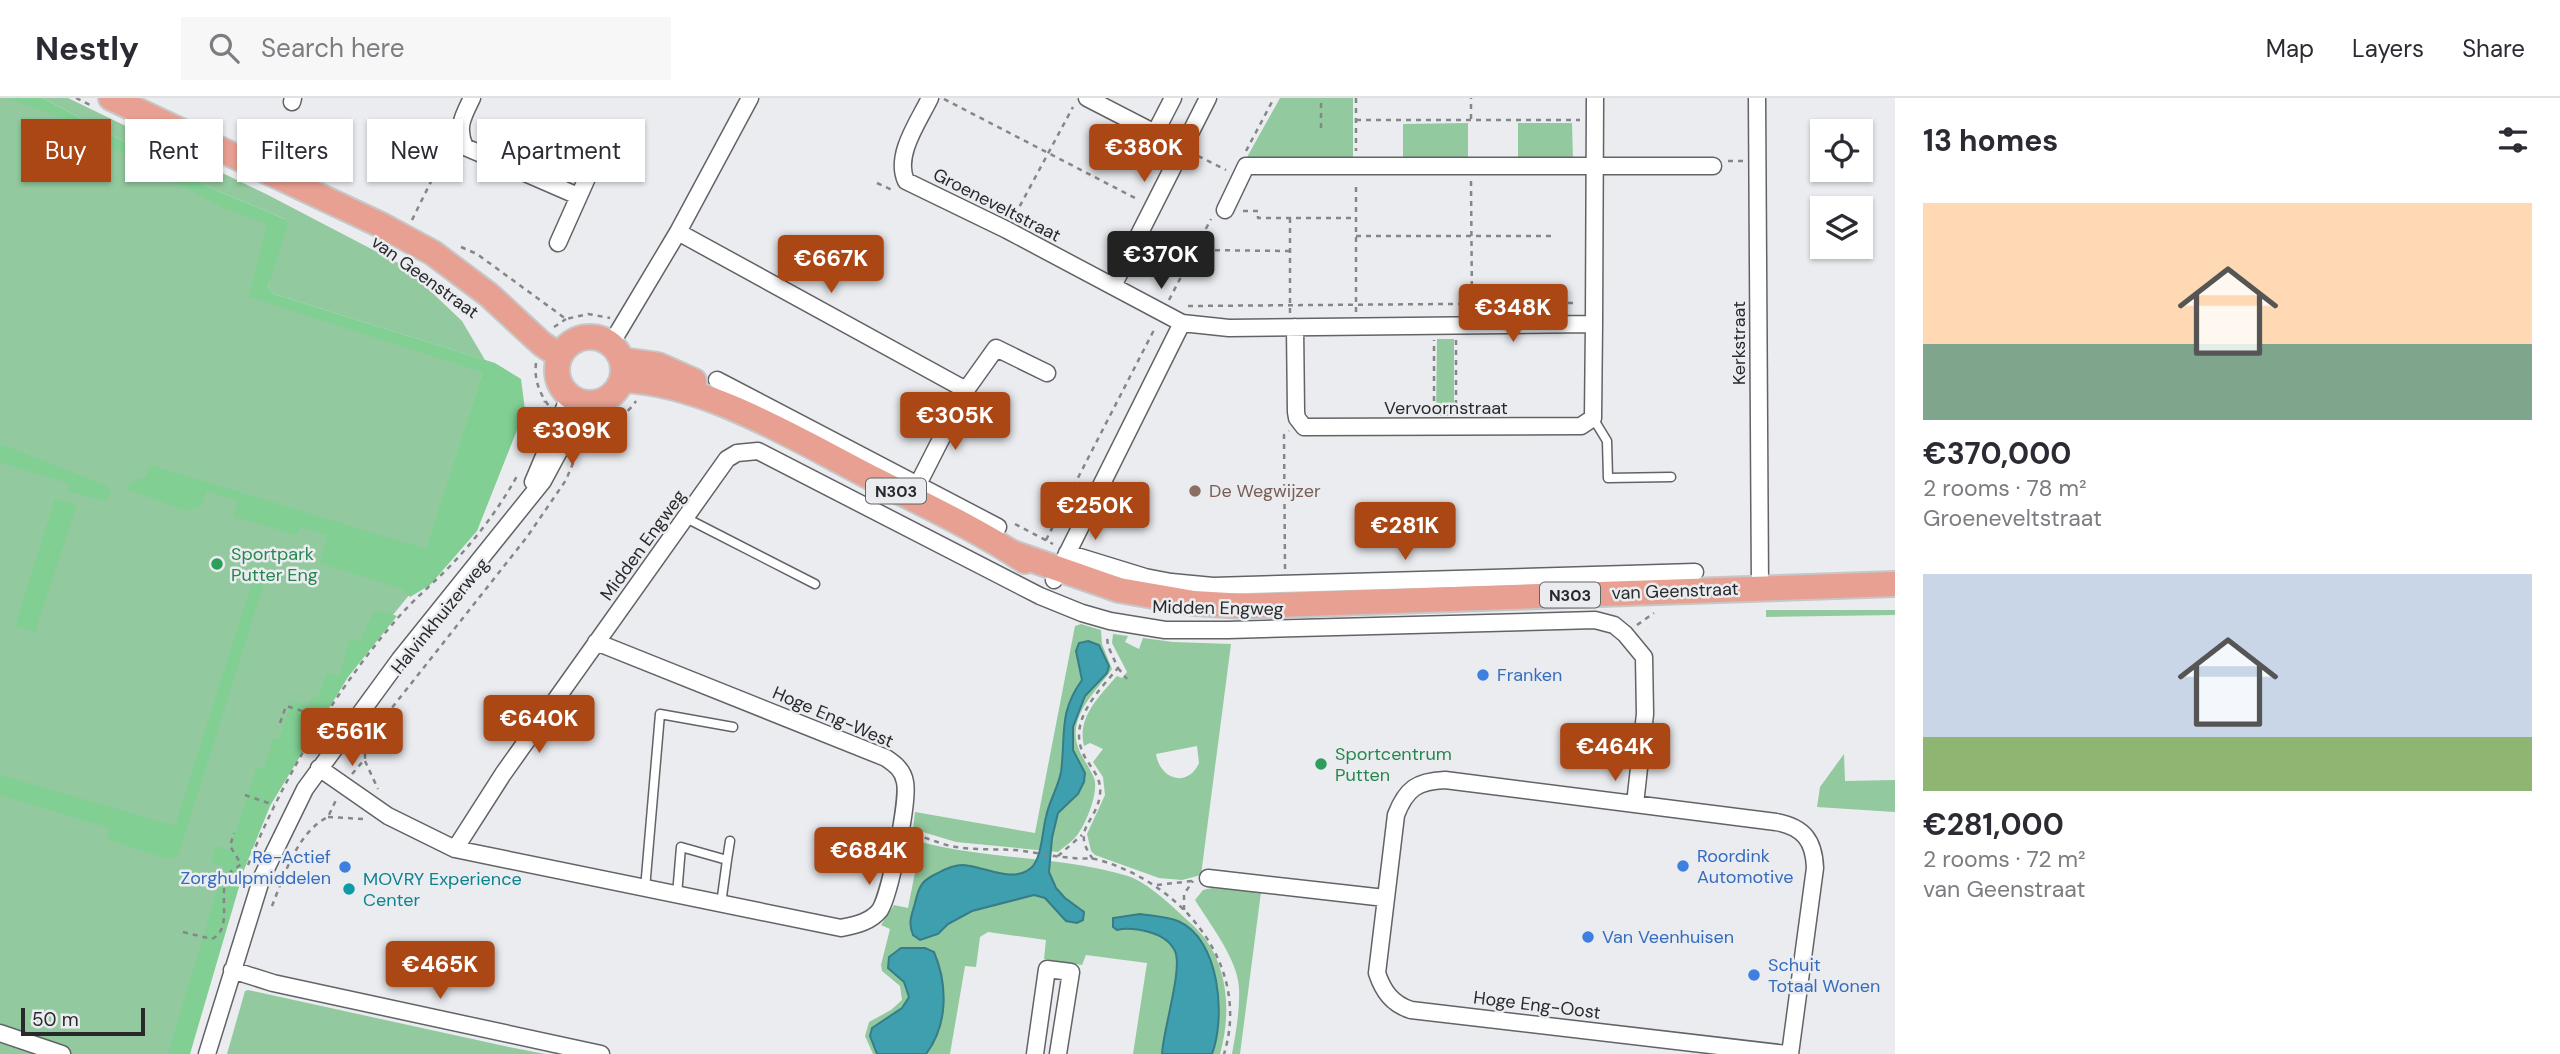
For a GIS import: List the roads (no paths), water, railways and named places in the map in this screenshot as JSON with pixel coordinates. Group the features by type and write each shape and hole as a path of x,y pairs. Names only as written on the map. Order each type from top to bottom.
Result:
{"main road":[{"name":"van Geenstraat","path":"106,104 383,226 433,253 489,295 541,323 556,353"},
{"name":"N303","path":"556,353 586,337 599,338 618,361"},
{"path":"556,353 556,374 572,407 603,401 616,392 618,361"},
{"name":"van Geenstraat","path":"618,361 645,362 675,371 742,407 779,431 914,492 1013,553 1060,568 1080,593 1143,611 1184,613 1245,606 1760,592 1895,584"}],"street":[{"path":"618,361 677,232 750,98"},
{"name":"Groeneveltstraat","path":"930,98 905,152 901,171 906,181 1113,286 1165,309 1182,323"},
{"path":"1087,98 1182,148"},
{"path":"1155,133 1173,98"},
{"path":"1113,286 1208,98"},
{"path":"1593,418 1595,98"},
{"name":"Kerkstraat","path":"1757,98 1760,592"},
{"path":"467,100 460,124 460,135 465,146 578,196"},
{"path":"1220,210 1246,166 1713,166"},
{"path":"558,243 584,182"},
{"path":"677,232 967,390"},
{"path":"1060,568 1182,323 1229,328 1594,324"},
{"name":"Vervoornstraat","path":"1292,327 1296,412 1300,423 1310,428 1581,426 1593,418"},
{"path":"914,492 967,390 996,348 1047,373"},
{"name":"van Geenstraat","path":"717,380 914,492 995,525"},
{"name":"Halvinkhuizerweg","path":"207,1054 262,877 305,789 400,659 522,507 572,407"},
{"name":"Midden Engweg","path":"596,642 727,459 737,453 758,451 1040,596 1110,621 1165,629 1228,630 1595,620 1614,625 1644,657 1645,714 1635,804"},
{"name":"van Geenstraat","path":"1060,568 1124,572 1171,582 1213,586 1695,572"},
{"path":"455,849 503,774 596,642"},
{"name":"Hoge Eng-West","path":"319,768 388,816 455,849 841,928 862,923 879,911 889,887 899,832 905,782 899,766 886,758 596,642"},
{"name":"Hoge Eng-Oost","path":"1444,780 1635,804 1781,823 1796,828 1807,838 1814,852 1815,869 1788,1054 1405,1008 1392,1001 1382,989 1377,973 1396,815 1402,800 1413,788 1428,781 1444,780"},
{"path":"1200,879 1385,898"},
{"path":"1035,1054 1047,969 1071,972 1058,1054"},
{"path":"232,970 273,983 601,1054"},
{"path":"0,1033 62,1054"}],"lane":[{"path":"1593,418 1607,441 1608,478 1671,477"},
{"path":"686,518 815,584"},
{"path":"645,889 660,714 733,727"},
{"path":"721,904 730,841"},
{"path":"677,895 681,848 727,860"}],"water":[{"path":"1088,641 1099,645 1109,666 1107,673 1085,696 1073,727 1073,750 1085,773 1084,782 1078,794 1058,813 1052,838 1049,872 1056,888 1084,912 1083,920 1077,923 1066,921 1045,898 1034,895 972,911 948,924 938,934 920,940 913,935 911,921 919,890 929,878 960,865 1015,874 1023,873 1035,864 1047,811 1061,772 1066,714 1074,692 1082,680 1076,651 1079,643"},
{"path":"1140,914 1178,921 1192,930 1203,944 1211,961 1218,1000 1216,1038 1212,1054 1162,1054 1177,960 1173,947 1161,937 1141,930 1117,930 1113,927 1113,918"},
{"path":"901,948 925,948 934,952 939,965 944,1004 942,1018 926,1054 877,1054 870,1036 872,1028 902,1008 909,997 904,982 888,968 889,957"}],"place":[{"name":"De Wegwijzer","path":"1195,491"},
{"name":"Sportpark Putter Eng","path":"217,564"},
{"name":"Franken","path":"1483,675"},
{"name":"Sportcentrum Putten","path":"1321,764"},
{"name":"Roordink Automotive","path":"1683,866"},
{"name":"Re-Actief Zorghulpmiddelen","path":"345,867"},
{"name":"MOVRY Experience Center","path":"349,889"},
{"name":"Van Veenhuisen","path":"1588,937"},
{"name":"Schuit Totaal Wonen","path":"1754,975"}]}
